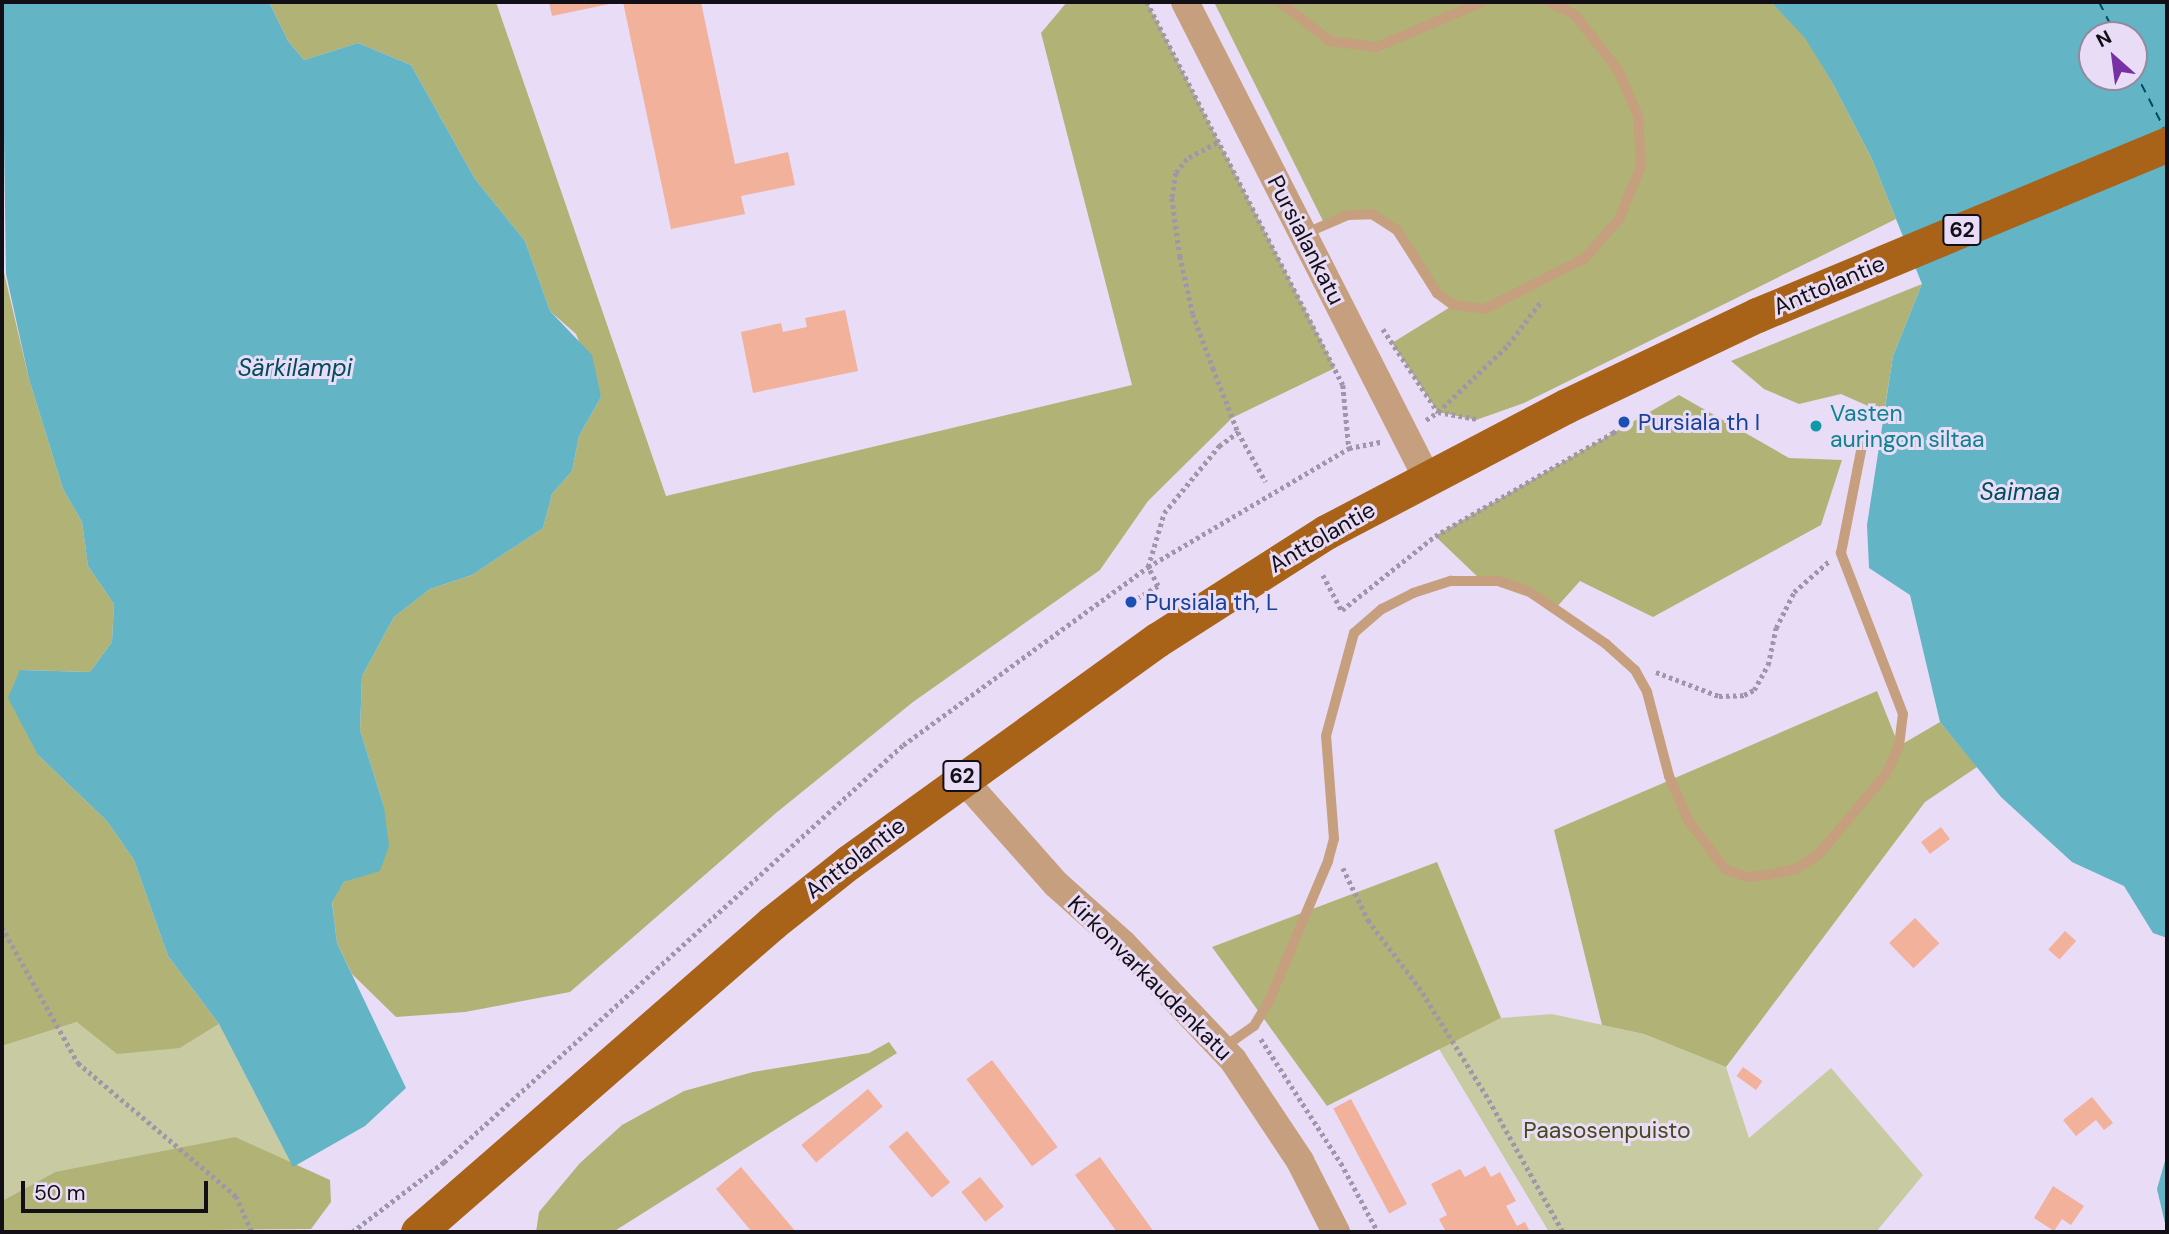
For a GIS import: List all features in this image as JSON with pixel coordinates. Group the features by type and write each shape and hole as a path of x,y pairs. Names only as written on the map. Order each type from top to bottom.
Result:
{"main road":[{"name":"Anttolantie","path":"418,1232 772,923 961,777 1157,640 1326,532 1427,478 1757,315 2167,144"}],"street":[{"name":"Pursialankatu","path":"1185,2 1427,478"},
{"name":"Kirkonvarkaudenkatu","path":"961,777 1056,884 1123,944 1222,1048 1280,1128 1336,1232"}],"lane":[{"path":"1280,2 1330,41 1377,47 1482,2"},
{"path":"1304,234 1348,215 1372,214 1397,230 1437,293 1453,305 1485,309 1585,258 1619,219 1641,166 1638,116 1618,70 1575,15 1550,2"},
{"path":"1222,1048 1254,1026 1288,962 1334,839 1326,736 1354,634 1382,609 1413,593 1451,581 1498,581 1530,592 1606,644 1635,670 1647,692 1670,776 1688,821 1725,869 1747,877 1796,869 1819,854 1886,775 1899,746 1903,714 1841,553 1862,446"}],"path":[{"path":"1147,2 1343,385 1349,448"},
{"path":"1217,142 1187,159 1176,173 1172,198 1193,313 1238,432 1266,482"},
{"path":"352,1232 444,1162 904,744 1148,568 1349,448 1362,449 1405,434 1438,412 1535,314 1556,273"},
{"path":"1438,412 1476,420 1486,417"},
{"path":"1342,610 1434,537 1613,433 1624,422"},
{"path":"1131,602 1158,586 1148,568 1164,513 1219,446 1238,432"},
{"path":"1635,670 1673,676 1719,696 1744,695 1754,690 1768,665 1776,628 1794,592 1841,553"},
{"path":"1323,575 1354,634"},
{"path":"1334,839 1355,899 1482,1088 1563,1232"},
{"path":"2,927 78,1063 236,1196 252,1232"},
{"path":"1254,1026 1348,1173 1378,1232"}],"green space":[{"path":"269,2 496,2 666,496 1132,385 1041,33 1067,2 1147,2 1335,368 1232,418 1148,501 1100,570 913,702 776,813 570,992 465,1012 396,1017 352,974 337,943 332,901 344,882 380,870 384,807 360,730 362,676 394,617 430,589 472,575 543,528 552,494 572,471 579,436 601,397 576,334 550,311 525,241 475,179 411,65 358,43 304,60 288,41"},
{"path":"1214,2 1771,2 1805,37 1833,84 1872,159 1896,219 1524,403 1476,420 1438,412 1392,343 1452,306 1397,230 1372,214 1324,223"},
{"path":"2,264 29,379 63,489 82,522 88,566 114,604 112,642 90,672 21,670 38,755 107,821 134,860 168,956 219,1024 180,1048 117,1054 77,1022 2,1046"},
{"path":"1922,284 1893,356 1884,413 1841,394 1799,404 1764,389 1731,361"},
{"path":"1679,395 1789,458 1842,460 1821,525 1653,617 1580,581 1555,609 1530,592 1482,581 1435,536"},
{"path":"1877,691 1899,746 1940,722 1977,767 1925,802 1726,1067 1644,1034 1602,1025 1554,830"},
{"path":"1437,862 1501,1018 1327,1106 1212,947"},
{"name":"Paasosenpuisto","path":"1552,1014 1644,1034 1726,1067 1749,1138 1831,1068 1923,1175 1876,1232 1549,1232 1439,1049 1501,1018"},
{"path":"77,1022 180,1048 219,1024 293,1167 55,1172 2,1201 2,1046"},
{"path":"889,1042 897,1053 613,1232 536,1232 539,1212 580,1163 622,1125 684,1091 753,1072 869,1053"},
{"path":"235,1137 330,1180 331,1202 311,1229 2,1232 2,1201 55,1172"}],"water":[{"name":"Särkilampi","path":"2,2 269,2 288,41 304,60 358,43 411,65 475,179 525,241 550,311 592,355 601,397 579,436 572,471 552,494 543,528 472,575 430,589 394,617 362,676 360,730 384,807 389,846 380,871 344,882 332,902 337,943 406,1088 365,1126 293,1167 219,1024 168,956 134,860 107,821 38,755 8,698 20,670 90,672 112,642 114,604 88,566 82,522 63,489 29,379 6,274"},
{"name":"Saimaa","path":"1771,2 2167,2 2167,938 2153,933 2124,886 2072,862 2001,797 1940,722 1910,595 1869,568 1867,525 1893,356 1922,284 1872,159 1833,84 1805,38"},
{"path":"2167,1154 2167,1232 2157,1189"}],"building":[{"path":"549,2 614,2 614,3 552,16"},
{"path":"623,2 701,2 735,164 788,152 795,185 741,196 745,214 671,229"},
{"path":"845,310 858,371 753,393 741,332 781,323 783,332 807,327 805,318"},
{"path":"1941,827 1950,839 1930,854 1921,842"},
{"path":"1915,918 1939,943 1913,968 1889,943"},
{"path":"2065,931 2076,941 2059,960 2048,950"},
{"path":"992,1060 1058,1147 1032,1166 966,1079"},
{"path":"1743,1067 1762,1081 1756,1090 1737,1076"},
{"path":"868,1089 883,1107 816,1163 801,1145"},
{"path":"2092,1097 2113,1123 2104,1130 2096,1120 2076,1136 2063,1120"},
{"path":"1351,1099 1407,1204 1389,1213 1333,1108"},
{"path":"907,1131 950,1182 932,1198 889,1146"},
{"path":"1100,1157 1154,1232 1117,1232 1075,1175"},
{"path":"1485,1166 1491,1177 1500,1172 1516,1201 1506,1206 1517,1226 1525,1222 1530,1232 1446,1232 1439,1219 1447,1215 1431,1184 1460,1169 1465,1177"},
{"path":"741,1167 796,1232 752,1232 716,1189"},
{"path":"980,1177 1004,1207 985,1222 961,1192"},
{"path":"2053,1186 2084,1206 2071,1225 2062,1219 2054,1231 2034,1218"}],"ferry route":[{"path":"2099,2 2109,21"},
{"path":"2145,91 2164,128"}],"place":[{"name":"Pursiala th I","path":"1624,422"},
{"name":"Vasten auringon siltaa","path":"1816,426"},
{"name":"Pursiala th, L","path":"1131,602"}]}
